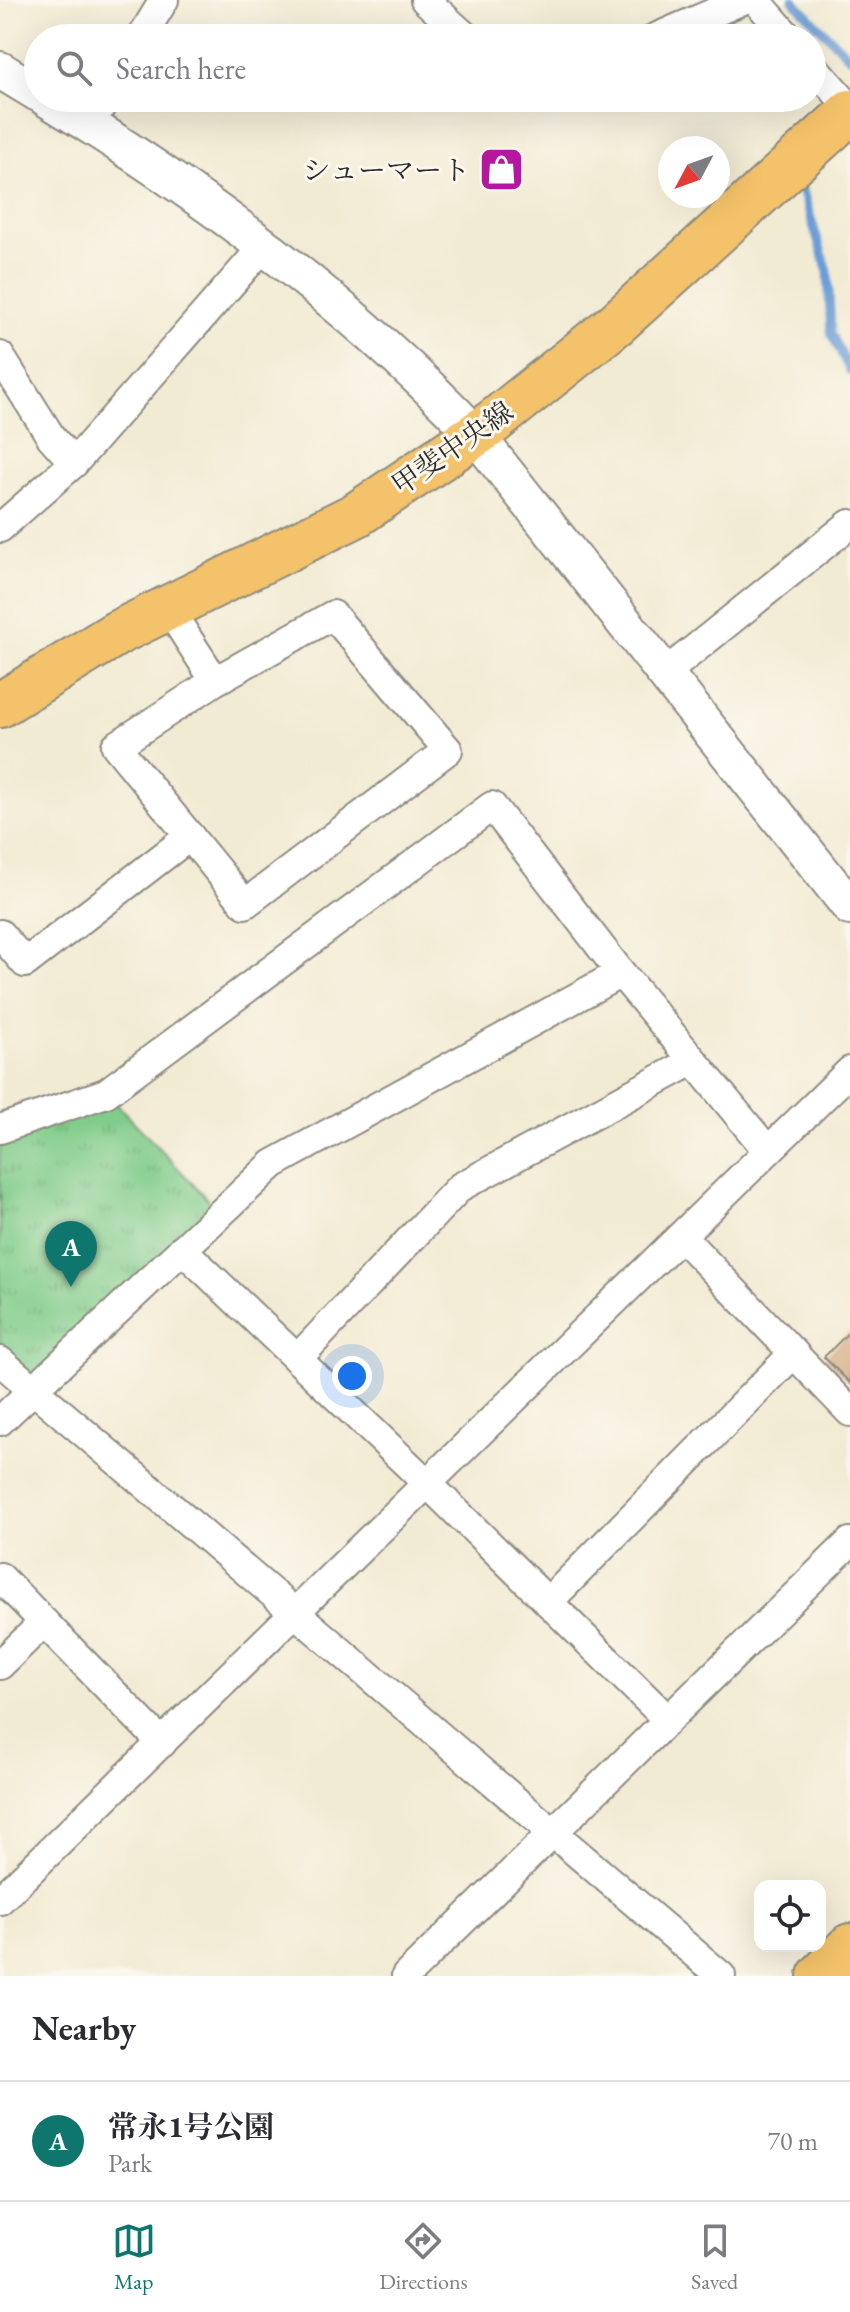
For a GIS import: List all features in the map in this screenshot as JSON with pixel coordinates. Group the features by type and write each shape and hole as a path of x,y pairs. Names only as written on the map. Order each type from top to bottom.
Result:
{"main road":[{"name":"甲斐中央線","path":"0,705 117,633 356,515 475,434 617,323 850,110"},
{"path":"820,1976 850,1946"}],"street":[{"path":"149,24 164,0"},
{"path":"425,0 452,24"},
{"path":"687,24 743,0"},
{"path":"756,0 777,24"},
{"path":"0,70 24,85"},
{"path":"826,82 850,110"},
{"path":"99,112 323,291 422,378 475,434 850,907"},
{"path":"0,528 74,463 264,246"},
{"path":"0,356 51,437 74,463"},
{"path":"665,673 850,524"},
{"path":"168,608 215,681"},
{"path":"333,615 448,750 245,904 116,746 215,681 333,615"},
{"path":"0,1129 106,1093 492,806 621,973 768,1151"},
{"path":"0,934 25,963 190,836"},
{"path":"0,1421 273,1164 621,973"},
{"path":"297,1359 460,1187 693,1061"},
{"path":"0,1900 850,1071"},
{"path":"681,1236 850,1412"},
{"path":"182,1249 428,1484 667,1719"},
{"path":"548,1602 794,1353"},
{"path":"0,1361 721,1976"},
{"path":"406,1976 850,1542"},
{"path":"0,1577 162,1743"},
{"path":"0,1665 44,1622"}],"green space":[{"path":"106,1093 221,1213 33,1389 0,1361 0,1129"}],"building":[{"path":"850,1331 850,1383 824,1357"}],"waterway":[{"path":"793,0 817,24"},
{"path":"826,34 850,58"},
{"path":"802,190 828,272 831,333 850,371"}],"place":[{"name":"シューマート","path":"501,170"},
{"name":"常永1号公園","path":"71,1287"}]}
